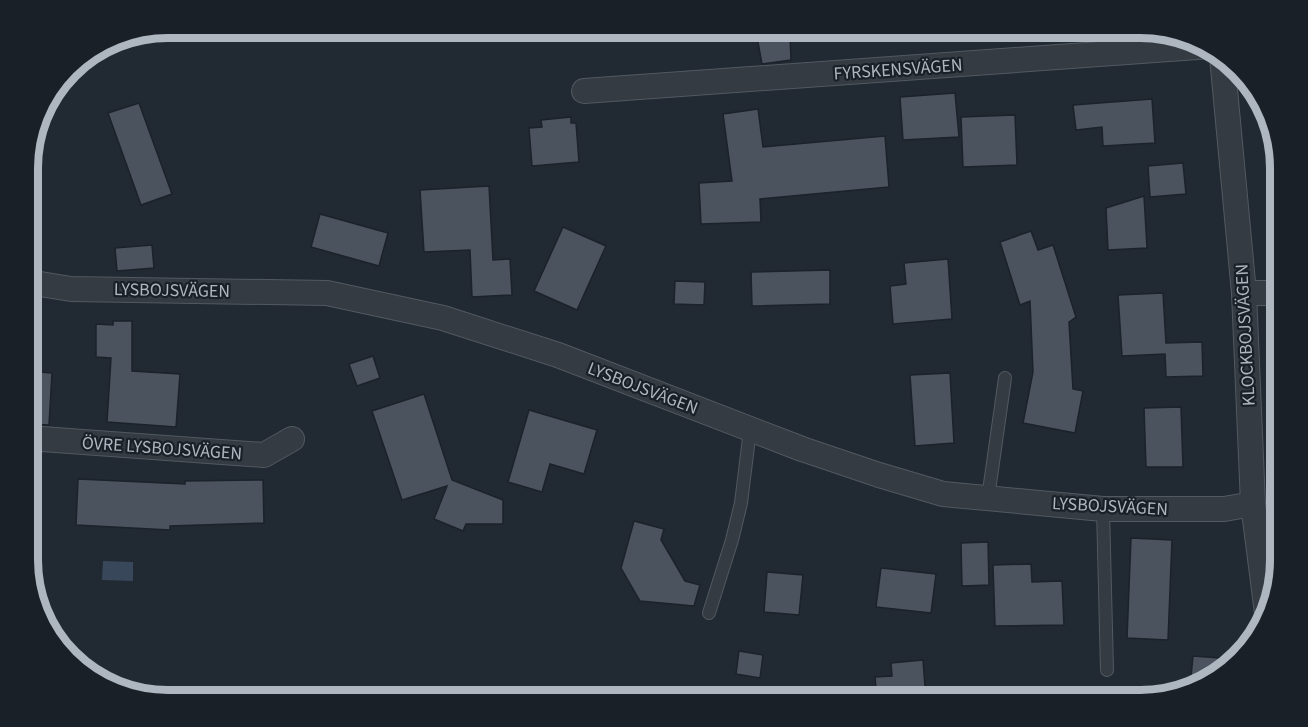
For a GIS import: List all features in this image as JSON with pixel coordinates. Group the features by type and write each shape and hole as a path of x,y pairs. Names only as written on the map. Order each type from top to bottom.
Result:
{"street":[{"name":"FYRSKENSVÄGEN","path":"584,91 1191,47"},
{"name":"KLOCKBOJSVÄGEN","path":"1223,68 1244,293 1253,504 1265,597"},
{"name":"LYSBOJSVÄGEN","path":"38,284 71,289 327,293 442,318 549,352 750,430 879,475 943,494 1103,509 1224,509 1253,504"},
{"path":"1244,293 1270,293"},
{"name":"ÖVRE LYSBOJSVÄGEN","path":"38,439 264,456 292,439"}],"lane":[{"path":"988,498 1005,378"},
{"path":"708,613 732,540 741,502 750,430"},
{"path":"1103,509 1107,670"}],"water":[{"path":"103,561 133,562 133,581 102,580"}],"building":[{"path":"757,38 790,38 791,60 762,64"},
{"path":"955,93 959,137 903,140 900,97"},
{"path":"1152,99 1155,143 1103,146 1102,127 1076,130 1073,105"},
{"path":"139,103 172,194 141,205 108,113"},
{"path":"758,109 763,147 885,136 889,187 760,199 761,222 701,224 699,183 732,181 723,114"},
{"path":"1015,115 1017,165 963,167 961,117"},
{"path":"571,117 571,123 576,123 579,162 532,166 529,128 542,127 541,120"},
{"path":"1183,163 1186,194 1150,197 1148,166"},
{"path":"489,186 493,260 510,259 512,295 472,297 470,250 424,252 420,190"},
{"path":"1144,196 1147,248 1108,250 1106,208"},
{"path":"320,214 388,233 379,266 311,247"},
{"path":"563,227 606,246 577,310 534,291"},
{"path":"1031,231 1038,250 1053,245 1076,317 1069,322 1073,389 1083,391 1075,433 1023,423 1033,372 1030,301 1020,305 1000,242"},
{"path":"152,245 154,268 117,271 115,248"},
{"path":"948,259 952,319 893,324 890,286 906,284 904,263"},
{"path":"830,270 830,304 752,306 751,272"},
{"path":"675,281 705,282 704,305 674,304"},
{"path":"1163,293 1166,343 1202,342 1203,376 1166,377 1165,354 1122,356 1118,295"},
{"path":"113,321 132,321 132,371 180,374 176,427 107,422 111,358 96,357 96,324 113,325"},
{"path":"373,356 380,378 357,386 349,364"},
{"path":"38,372 52,373 49,425 38,424"},
{"path":"950,373 954,443 915,446 910,375"},
{"path":"424,394 452,480 503,500 503,524 466,524 463,531 434,519 447,486 402,500 372,411"},
{"path":"1181,407 1183,467 1146,467 1144,408"},
{"path":"529,410 597,430 584,474 550,464 542,492 508,482"},
{"path":"78,479 185,484 185,481 263,480 264,523 170,526 170,530 76,525"},
{"path":"634,521 664,529 661,540 685,581 700,585 694,606 640,601 621,568"},
{"path":"1131,538 1172,540 1168,640 1127,638"},
{"path":"988,542 989,585 962,586 961,543"},
{"path":"1031,564 1032,582 1062,581 1064,625 995,626 993,565"},
{"path":"881,568 936,574 931,613 876,607"},
{"path":"767,572 803,575 799,615 764,612"},
{"path":"739,651 763,655 760,678 736,674"},
{"path":"1193,656 1224,658 1205,672 1191,680"},
{"path":"923,660 925,689 876,689 875,677 892,676 891,663"}]}
